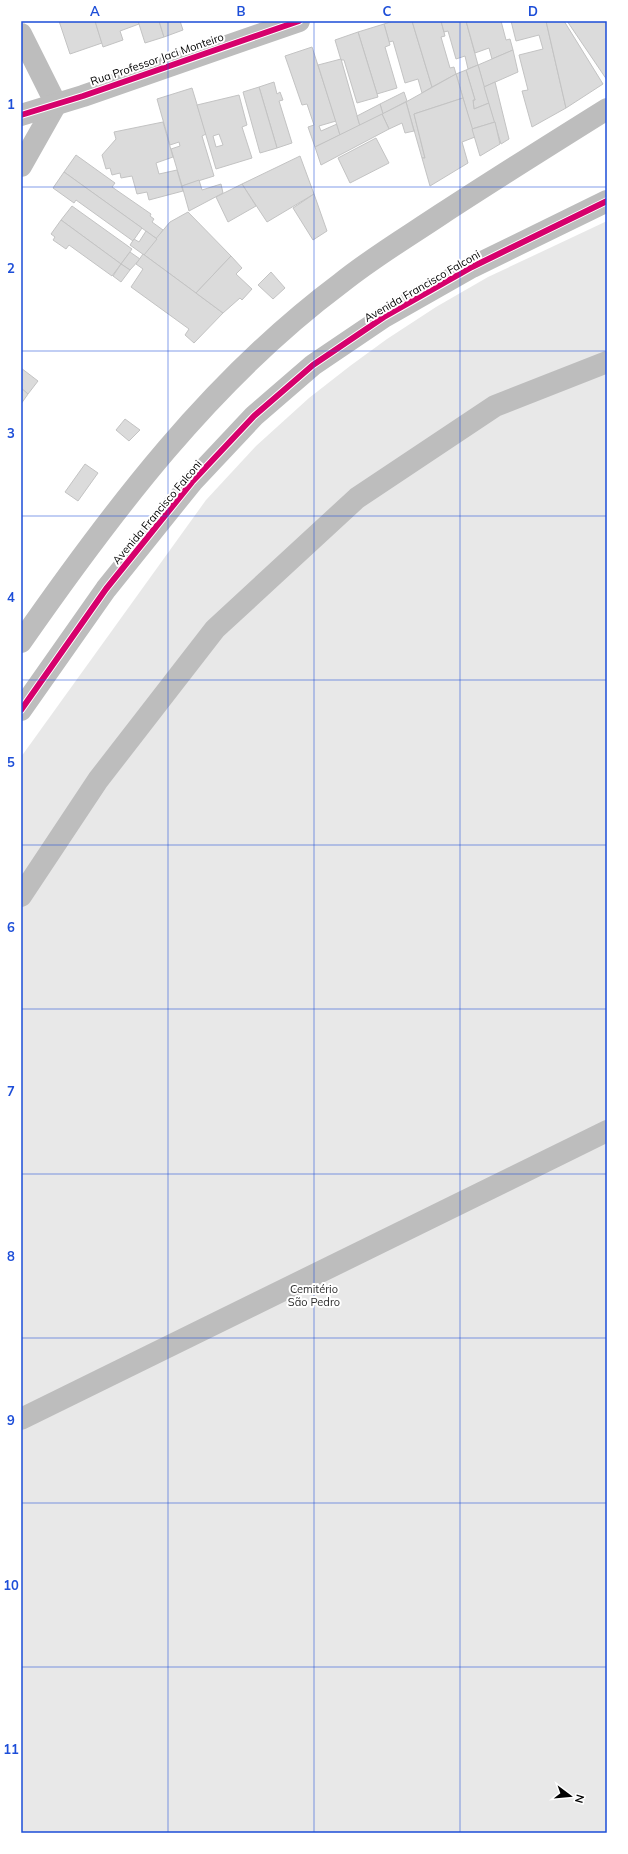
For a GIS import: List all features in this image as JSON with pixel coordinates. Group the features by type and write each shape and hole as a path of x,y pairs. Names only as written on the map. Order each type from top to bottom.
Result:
{"main road":[{"name":"Rua Professor Jaci Monteiro","path":"21,115 299,21"},
{"path":"21,34 56,104 21,166"},
{"path":"21,642 69,573 143,477 199,411 273,340 340,283 409,235 607,109"},
{"name":"Avenida Francisco Falconi","path":"21,710 106,589 192,482 254,416 313,365 384,317 472,267 607,200"},
{"path":"21,896 98,780 215,629 357,498 495,406 607,362"},
{"path":"21,1419 607,1131"}],"green space":[{"name":"Cemitério São Pedro","path":"607,221 607,1833 21,1833 21,757 206,500 256,446 309,398 350,366 387,339 436,307 488,277"}],"building":[{"path":"59,21 95,21 102,43 70,54"},
{"path":"95,21 138,21 139,24 120,31 123,40 103,47"},
{"path":"138,21 159,21 164,37 145,43"},
{"path":"159,21 180,21 183,30 164,37"},
{"path":"393,21 412,21 432,87 422,93 418,79 405,83 393,41 389,42 384,24"},
{"path":"412,21 441,21 445,36 441,37 450,68 454,67 456,74 432,87"},
{"path":"441,21 466,21 478,65 468,69 465,56 456,59 448,31 444,32"},
{"path":"466,21 501,21 506,40 510,39 513,50 492,59 489,48 475,53"},
{"path":"511,21 546,21 566,108 532,127 522,91 528,90 519,55 543,49 539,35 516,41"},
{"path":"546,21 564,21 603,84 566,108"},
{"path":"567,21 607,21 607,80"},
{"path":"384,24 390,45 385,47 397,88 377,94 358,32"},
{"path":"358,32 378,97 357,103 344,60 341,60 335,40"},
{"path":"312,47 336,121 319,126 321,131 337,124 340,135 315,147 308,127 314,125 307,104 302,105 285,56"},
{"path":"513,50 518,72 484,87 478,65"},
{"path":"341,59 360,126 340,135 318,65"},
{"path":"478,65 489,103 474,109 473,100 475,100 466,70"},
{"path":"466,70 475,100 473,100 474,109 489,103 495,122 472,129 456,74"},
{"path":"456,74 463,98 414,114 425,158 422,158 406,102"},
{"path":"274,82 277,94 280,92 283,100 279,101 292,143 277,148 259,87"},
{"path":"495,82 509,139 501,144 484,87"},
{"path":"259,87 277,148 260,153 243,92"},
{"path":"192,88 206,134 202,136 214,176 182,186 171,149 180,146 179,142 170,145 157,99"},
{"path":"404,92 407,101 383,114 380,104"},
{"path":"239,95 247,125 242,127 252,158 216,169 197,105","holes":["219,134 223,145 216,147 213,136"]},
{"path":"463,98 475,137 462,142 468,163 430,186 422,158 425,158 414,114"},
{"path":"406,102 414,131 405,133 402,123 389,129 382,114"},
{"path":"380,104 383,114 360,126 357,116"},
{"path":"382,114 389,129 321,165 315,147"},
{"path":"163,122 173,157 156,163 159,174 177,170 183,191 149,200 147,192 137,194 132,176 121,178 120,173 112,175 110,168 106,169 102,155 116,139 114,132"},
{"path":"495,122 500,144 480,156 472,129"},
{"path":"376,138 389,163 350,183 338,158"},
{"path":"76,155 115,183 112,187 151,214 150,216 154,219 152,222 163,230 157,239 64,172"},
{"path":"300,156 314,194 267,222 242,184"},
{"path":"64,172 142,228 133,241 76,200 74,203 53,188"},
{"path":"199,180 202,190 221,184 223,193 189,211 182,186"},
{"path":"242,184 256,206 228,222 216,197"},
{"path":"314,194 327,231 313,240 293,208"},
{"path":"72,206 132,249 121,264 61,220"},
{"path":"188,212 231,256 196,293 143,254 170,222"},
{"path":"61,220 121,264 112,276 69,245 66,249 53,240 55,237 51,234"},
{"path":"146,231 157,239 144,255 130,245 134,239 139,242"},
{"path":"130,252 140,259 130,270 121,264"},
{"path":"143,254 223,313 194,343 185,335 189,329 131,287 143,269 136,264"},
{"path":"231,256 242,268 236,274 252,289 242,300 240,298 223,313 196,293"},
{"path":"121,264 130,270 121,282 113,276"},
{"path":"271,272 285,288 273,299 258,285"},
{"path":"21,368 38,381 28,394 21,388"},
{"path":"21,388 28,394 21,404"},
{"path":"125,419 140,430 129,441 116,430"},
{"path":"85,464 98,473 78,501 65,492"}],"cycle path":[{"path":"21,115 83,96 299,21"},
{"path":"21,710 106,589 192,482 254,416 313,365 384,317 472,267 607,201"}]}
